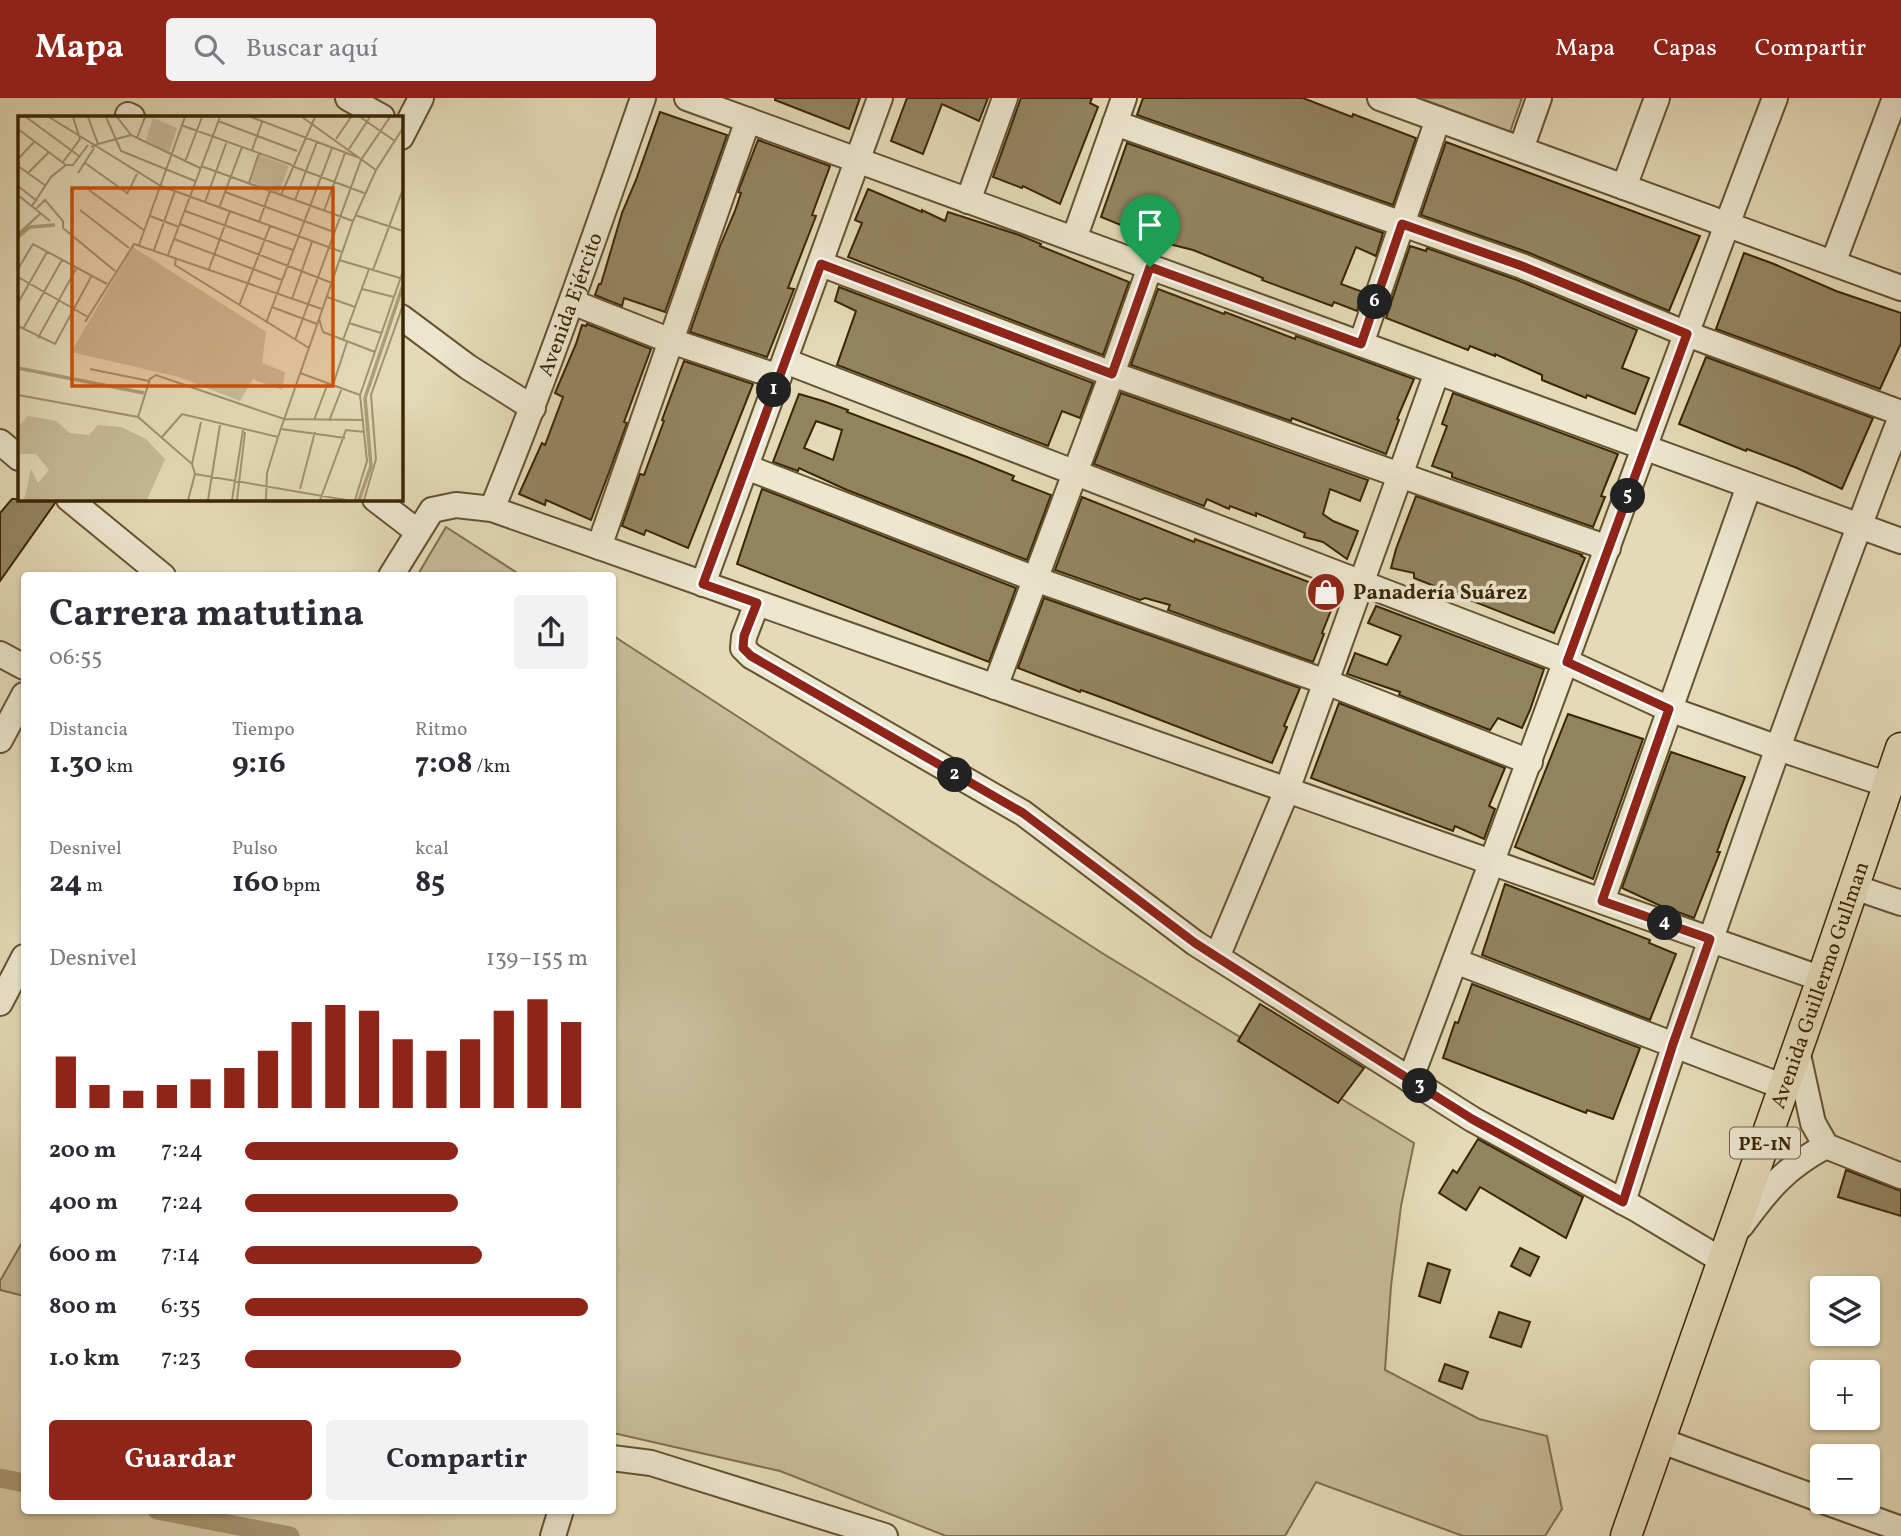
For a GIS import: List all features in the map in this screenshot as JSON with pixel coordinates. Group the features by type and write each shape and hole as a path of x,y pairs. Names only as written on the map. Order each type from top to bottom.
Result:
{"main road":[{"name":"Avenida Guillermo Gullman","path":"1626,1536 1901,748"}],"street":[{"path":"348,98 380,116"},
{"path":"402,132 421,98"},
{"name":"Avenida Ejército","path":"492,509 572,302 643,98"},
{"path":"687,98 1901,541"},
{"path":"703,584 880,98"},
{"path":"968,201 1005,98"},
{"path":"1074,239 1124,98"},
{"path":"1380,98 1901,288"},
{"path":"1521,149 1539,98"},
{"path":"1624,187 1657,98"},
{"path":"1410,1080 1775,98"},
{"path":"1833,263 1895,98"},
{"path":"1361,344 1438,119"},
{"path":"599,547 748,120"},
{"path":"1115,123 1522,266 1687,334 1901,415 1858,526 1710,939 1673,1044 1623,1202"},
{"path":"821,264 1112,374 1608,548"},
{"path":"995,687 1150,267"},
{"path":"572,302 671,341 782,369 1075,472 1567,662 1669,709 1889,785"},
{"path":"402,318 468,367 533,408"},
{"path":"1217,957 1287,790 1437,372"},
{"path":"0,442 18,457"},
{"path":"746,467 1035,579 1326,682 1530,762"},
{"path":"1602,901 1749,486"},
{"path":"70,500 158,572"},
{"path":"376,500 418,532"},
{"path":"393,572 432,510 456,505 492,509 1822,979"},
{"path":"757,603 744,636 743,648 751,656 1023,813 1195,943 1472,1119 1623,1202 1726,1250 1767,1190 1793,1166 1826,1146"},
{"path":"0,654 21,665"},
{"path":"0,740 21,701"},
{"path":"1854,887 1901,903"},
{"path":"1455,961 1784,1087"},
{"path":"0,1003 16,970"},
{"path":"1797,1050 1813,1123 1826,1146 1901,1176"},
{"path":"1660,1440 1810,1496"},
{"path":"616,1459 651,1463 885,1536"},
{"path":"553,1536 560,1514"},
{"path":"1841,1514 1856,1525 1900,1525"}],"shaded area":[{"path":"1420,98 1522,98 1510,132"},
{"path":"446,527 516,572 419,572"},
{"path":"616,638 1102,953 1414,1143 1401,1206 1391,1286 1385,1370 1479,1419 1547,1436 1562,1509 1545,1536 1463,1536 1316,1482 1285,1536 946,1536 780,1471 616,1434"},
{"path":"21,1244 21,1295 0,1290 0,1281"}],"building":[{"path":"775,98 860,98 849,129"},
{"path":"907,98 988,98 979,121 942,104 923,154 891,141"},
{"path":"1021,98 1092,98 1090,103 1098,107 1060,204 1023,186 1022,188 993,177"},
{"path":"1143,98 1303,98 1416,138 1393,205 1137,115"},
{"path":"660,112 727,135 665,312 624,298 622,306 595,295"},
{"path":"758,140 830,166 812,215 816,216 788,288 794,289 767,357 690,332"},
{"path":"1446,142 1700,236 1669,311 1527,252 1421,215"},
{"path":"1127,143 1383,233 1376,256 1356,247 1341,284 1363,292 1357,311 1334,302 1332,306 1193,250 1165,243 1101,217"},
{"path":"868,189 945,221 948,212 1019,235 1129,282 1103,355 848,257 862,223 855,220"},
{"path":"1410,246 1426,251 1427,248 1517,280 1637,330 1622,368 1649,378 1635,414 1542,380 1542,375 1495,354 1470,346 1468,350 1386,318"},
{"path":"1744,253 1836,291 1901,313 1901,343 1880,389 1716,329"},
{"path":"839,287 1093,383 1080,418 1062,411 1048,446 837,365 856,311 835,301"},
{"path":"1158,289 1414,379 1386,454 1292,418 1291,421 1131,365"},
{"path":"587,324 651,349 591,520 546,500 545,505 519,494 542,443 545,445 563,397 555,393 582,325"},
{"path":"1706,357 1873,418 1842,489 1797,468 1679,424"},
{"path":"684,361 753,384 688,548 646,530 644,535 622,526 640,474 644,475"},
{"path":"1121,393 1368,480 1360,501 1330,489 1323,514 1358,531 1347,559 1323,542 1304,537 1305,533 1256,513 1256,516 1230,506 1229,509 1207,499 1204,506 1094,464"},
{"path":"1453,393 1618,454 1601,496 1605,497 1593,527 1452,477 1452,473 1432,466 1447,426 1442,424"},
{"path":"799,394 848,410 847,412 967,457 1014,476 1012,480 1051,495 1027,560 847,490 799,468 798,471 773,462","holes":["816,421 842,430 833,460 804,448"]},
{"path":"762,489 1016,588 989,662 737,564"},
{"path":"1416,496 1582,555 1585,558 1554,633 1414,578 1414,573 1391,568"},
{"path":"1082,497 1194,542 1195,539 1338,593 1313,662 1168,610 1170,605 1145,598 1140,600 1055,570"},
{"path":"12,499 54,500 55,503 0,581 0,513"},
{"path":"1044,598 1300,688 1272,763 1018,668"},
{"path":"1376,606 1544,669 1522,728 1498,718 1490,730 1399,695 1400,692 1347,674 1355,653 1387,665 1401,636 1368,623"},
{"path":"1339,703 1505,768 1489,806 1495,809 1484,839 1455,826 1453,831 1311,778"},
{"path":"1568,714 1643,739 1593,879 1515,847"},
{"path":"1671,752 1745,777 1694,918 1622,888"},
{"path":"1505,884 1650,940 1649,943 1676,954 1650,1020 1482,955"},
{"path":"1472,984 1640,1048 1613,1119 1587,1110 1586,1113 1443,1058"},
{"path":"1260,1004 1364,1068 1338,1103 1238,1041"},
{"path":"1478,1139 1583,1197 1566,1238 1480,1187 1466,1210 1439,1193 1453,1170 1457,1173"},
{"path":"1846,1170 1901,1191 1901,1216 1838,1197"},
{"path":"1520,1248 1539,1257 1530,1276 1511,1266"},
{"path":"1428,1263 1450,1270 1440,1303 1419,1296"},
{"path":"1499,1312 1530,1322 1521,1347 1490,1337"},
{"path":"1445,1364 1468,1372 1462,1389 1439,1381"}],"waterway":[{"path":"0,1478 21,1482"},
{"path":"177,1514 290,1536"}],"place":[{"name":"Panadería Suárez","path":"1326,592"}],"route":[{"path":"1402,224 1522,266 1687,334 1567,662 1669,709 1602,901 1710,939 1673,1044 1623,1202 1472,1119 1195,943 1023,813 751,656 743,648 744,636 757,603 703,584 821,264 1112,374 1150,267 1361,344 1402,224"}]}
